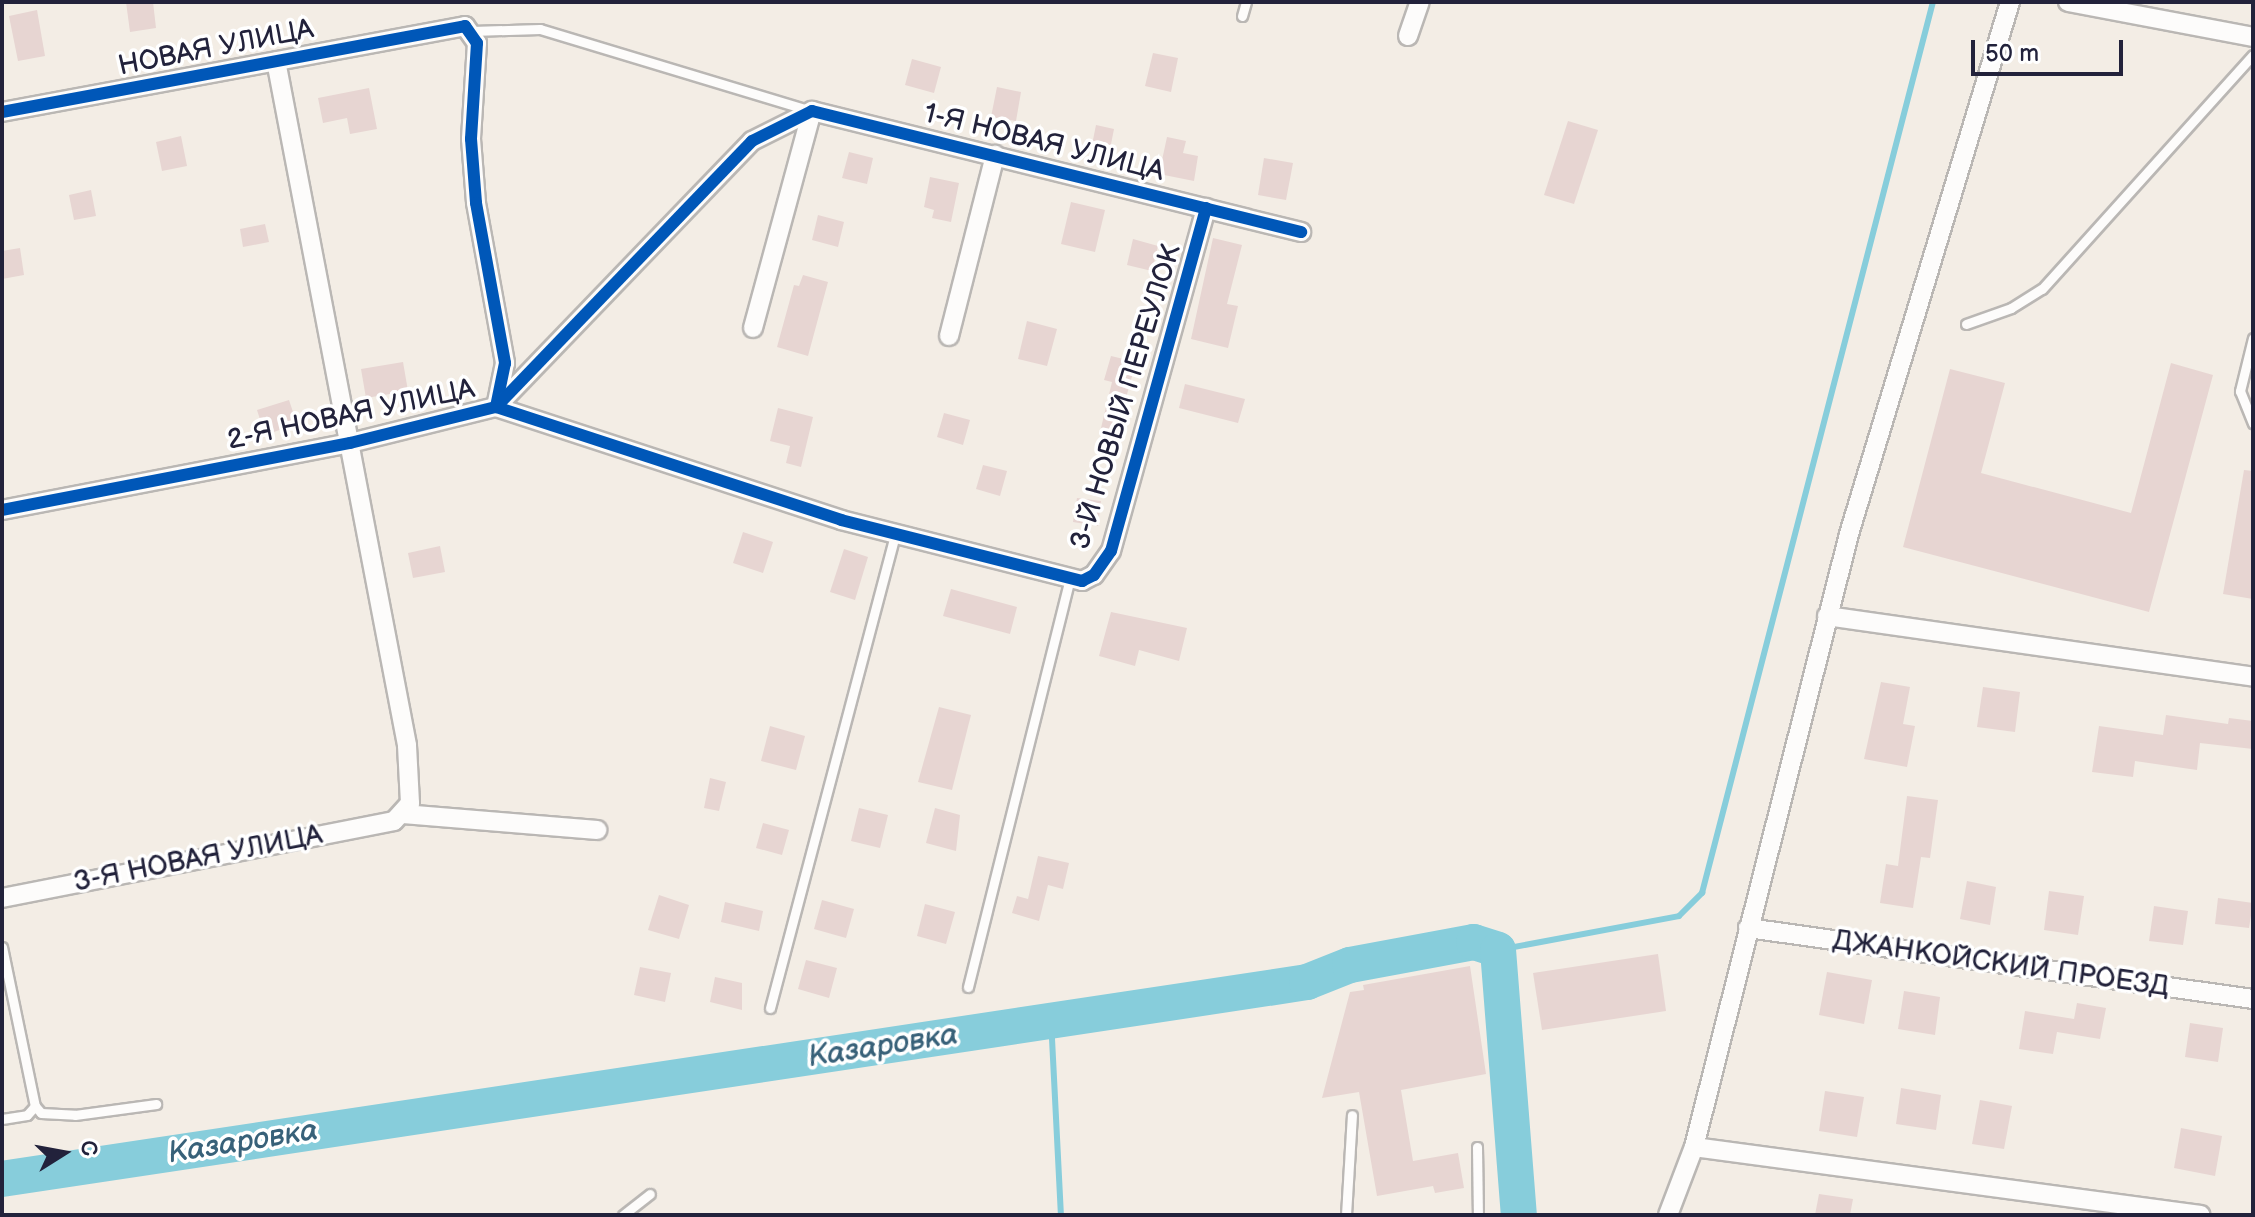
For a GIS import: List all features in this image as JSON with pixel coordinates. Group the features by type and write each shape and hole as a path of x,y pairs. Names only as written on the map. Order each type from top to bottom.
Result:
{"street":[{"path":"1408,36 1420,2"},
{"path":"1668,1215 1694,1147 1827,616 2010,2"},
{"path":"2068,2 2253,37"},
{"name":"НОВАЯ УЛИЦА","path":"2,112 453,27 472,31"},
{"path":"472,31 477,43 471,139 476,203 505,363 496,407"},
{"path":"276,61 412,778 398,818"},
{"path":"496,407 752,141 776,125 812,111"},
{"path":"753,328 812,111"},
{"name":"1-Я НОВАЯ УЛИЦА","path":"812,111 1301,232"},
{"path":"949,336 995,155"},
{"name":"3-Й НОВЫЙ ПЕРЕУЛОК","path":"841,520 1069,581 1094,575 1111,551 1206,208"},
{"name":"2-Я НОВАЯ УЛИЦА","path":"2,510 350,443 496,407 841,520"},
{"path":"1827,616 2253,677"},
{"name":"3-Я НОВАЯ УЛИЦА","path":"2,898 398,818 597,830"},
{"name":"ДЖАНКОЙСКИЙ ПРОЕЗД","path":"1748,928 2253,999"},
{"path":"1694,1147 2200,1215"}],"lane":[{"path":"1242,16 1246,2"},
{"path":"472,31 540,29 812,111"},
{"path":"1966,324 2011,308 2042,289 2253,55"},
{"path":"2253,338 2240,391 2253,424"},
{"path":"770,1008 895,535"},
{"path":"968,987 1069,581"},
{"path":"2,947 35,1106 54,1117 156,1104"},
{"path":"2,1119 27,1115 35,1106"},
{"path":"1346,1215 1352,1115"},
{"path":"1477,1147 1478,1215"},
{"path":"623,1215 650,1194"}],"building":[{"path":"126,2 153,2 156,28 130,32"},
{"path":"37,10 45,56 18,61 9,16"},
{"path":"1153,53 1178,58 1171,92 1145,86"},
{"path":"912,59 941,67 934,93 905,85"},
{"path":"997,87 1021,92 1016,121 991,117"},
{"path":"369,88 377,129 350,134 347,118 323,123 318,98"},
{"path":"1568,121 1598,130 1574,204 1544,195"},
{"path":"1096,125 1114,129 1110,149 1092,145"},
{"path":"181,136 187,166 162,171 156,142"},
{"path":"1167,137 1186,141 1183,153 1198,156 1194,181 1159,174"},
{"path":"849,152 873,158 867,184 842,178"},
{"path":"1264,158 1293,163 1286,200 1258,195"},
{"path":"930,177 959,183 951,222 932,218 934,210 924,207"},
{"path":"91,190 96,216 74,220 69,195"},
{"path":"1071,202 1105,210 1095,252 1061,244"},
{"path":"818,215 844,222 838,247 812,240"},
{"path":"265,224 269,242 243,247 240,229"},
{"path":"1213,238 1242,245 1227,304 1238,306 1228,348 1191,339"},
{"path":"1133,239 1158,246 1152,271 1127,265"},
{"path":"20,248 24,275 2,279 2,251"},
{"path":"803,275 828,282 808,356 777,347 794,285 799,286"},
{"path":"1027,321 1057,329 1047,366 1018,359"},
{"path":"1111,356 1136,362 1124,405 1130,406 1124,433 1101,428 1112,382 1104,380"},
{"path":"403,362 408,391 366,398 361,369"},
{"path":"2171,363 2213,375 2149,612 1903,547 1950,369 2005,383 1981,473 2131,513"},
{"path":"1185,384 1245,399 1238,423 1179,408"},
{"path":"289,400 297,424 265,435 257,410"},
{"path":"778,408 813,417 801,467 786,463 790,446 770,441"},
{"path":"944,413 970,420 963,445 937,437"},
{"path":"983,465 1007,471 1000,496 976,489"},
{"path":"2244,470 2253,471 2253,599 2223,594"},
{"path":"1077,498 1101,501 1098,526 1073,522"},
{"path":"743,532 773,542 763,573 733,563"},
{"path":"440,546 445,572 413,578 408,553"},
{"path":"844,549 868,557 855,600 830,592"},
{"path":"951,589 1017,607 1010,634 943,616"},
{"path":"1111,612 1187,628 1179,661 1139,650 1135,666 1099,656"},
{"path":"1881,682 1910,687 1903,724 1915,726 1907,767 1864,759"},
{"path":"1983,687 2020,692 2015,732 1977,727"},
{"path":"939,707 971,715 952,790 918,782"},
{"path":"2166,715 2228,724 2229,718 2253,721 2253,749 2200,743 2197,770 2135,761 2133,777 2092,772 2099,726 2163,735"},
{"path":"770,726 805,736 796,770 761,761"},
{"path":"710,778 726,782 719,811 704,808"},
{"path":"1907,796 1938,800 1930,858 1921,857 1913,908 1880,903 1886,864 1898,866"},
{"path":"859,808 888,815 880,848 851,841"},
{"path":"935,808 960,815 956,851 926,843"},
{"path":"763,823 789,830 782,855 756,848"},
{"path":"1038,856 1069,863 1063,889 1048,885 1039,921 1012,913 1017,896 1028,899"},
{"path":"1967,881 1996,887 1990,925 1960,919"},
{"path":"2049,891 2084,896 2078,935 2044,930"},
{"path":"659,895 689,905 679,939 648,930"},
{"path":"2218,898 2253,903 2249,928 2215,924"},
{"path":"822,900 854,909 846,938 814,929"},
{"path":"725,902 763,911 759,931 721,922"},
{"path":"925,904 955,912 946,944 917,936"},
{"path":"2154,906 2188,911 2183,945 2149,941"},
{"path":"1658,954 1666,1011 1542,1030 1533,973"},
{"path":"806,960 837,968 829,998 798,989"},
{"path":"1470,966 1486,1074 1401,1090 1413,1161 1458,1153 1464,1188 1435,1193 1433,1186 1377,1196 1359,1092 1322,1098 1350,992 1364,990 1363,985"},
{"path":"640,967 671,973 665,1002 634,995"},
{"path":"1827,972 1872,980 1864,1024 1819,1015"},
{"path":"715,977 742,983 742,1010 710,1002"},
{"path":"1904,991 1940,997 1935,1035 1898,1029"},
{"path":"2077,1003 2106,1008 2100,1039 2057,1032 2053,1054 2019,1049 2025,1011 2074,1019"},
{"path":"2190,1023 2223,1028 2218,1062 2185,1057"},
{"path":"1901,1088 1941,1095 1936,1130 1896,1124"},
{"path":"1825,1091 1864,1097 1857,1137 1819,1131"},
{"path":"1980,1100 2012,1106 2004,1149 1972,1144"},
{"path":"2181,1128 2222,1136 2215,1176 2174,1168"},
{"path":"1819,1194 1853,1199 1850,1215 1815,1215"}],"waterway":[{"path":"1498,950 1679,916 1702,893 1933,2"},
{"name":"Казаровка","path":"2,1179 1307,982 1350,965 1474,942 1498,950 1519,1215"},
{"path":"1051,1019 1061,1215"}],"cycle path":[{"path":"2,112 465,26 477,43 471,139 476,203 505,363 496,407 752,141 812,111 1301,232"},
{"path":"2,510 350,443 496,407 841,520 1082,581 1094,575 1111,551 1206,208"}]}
